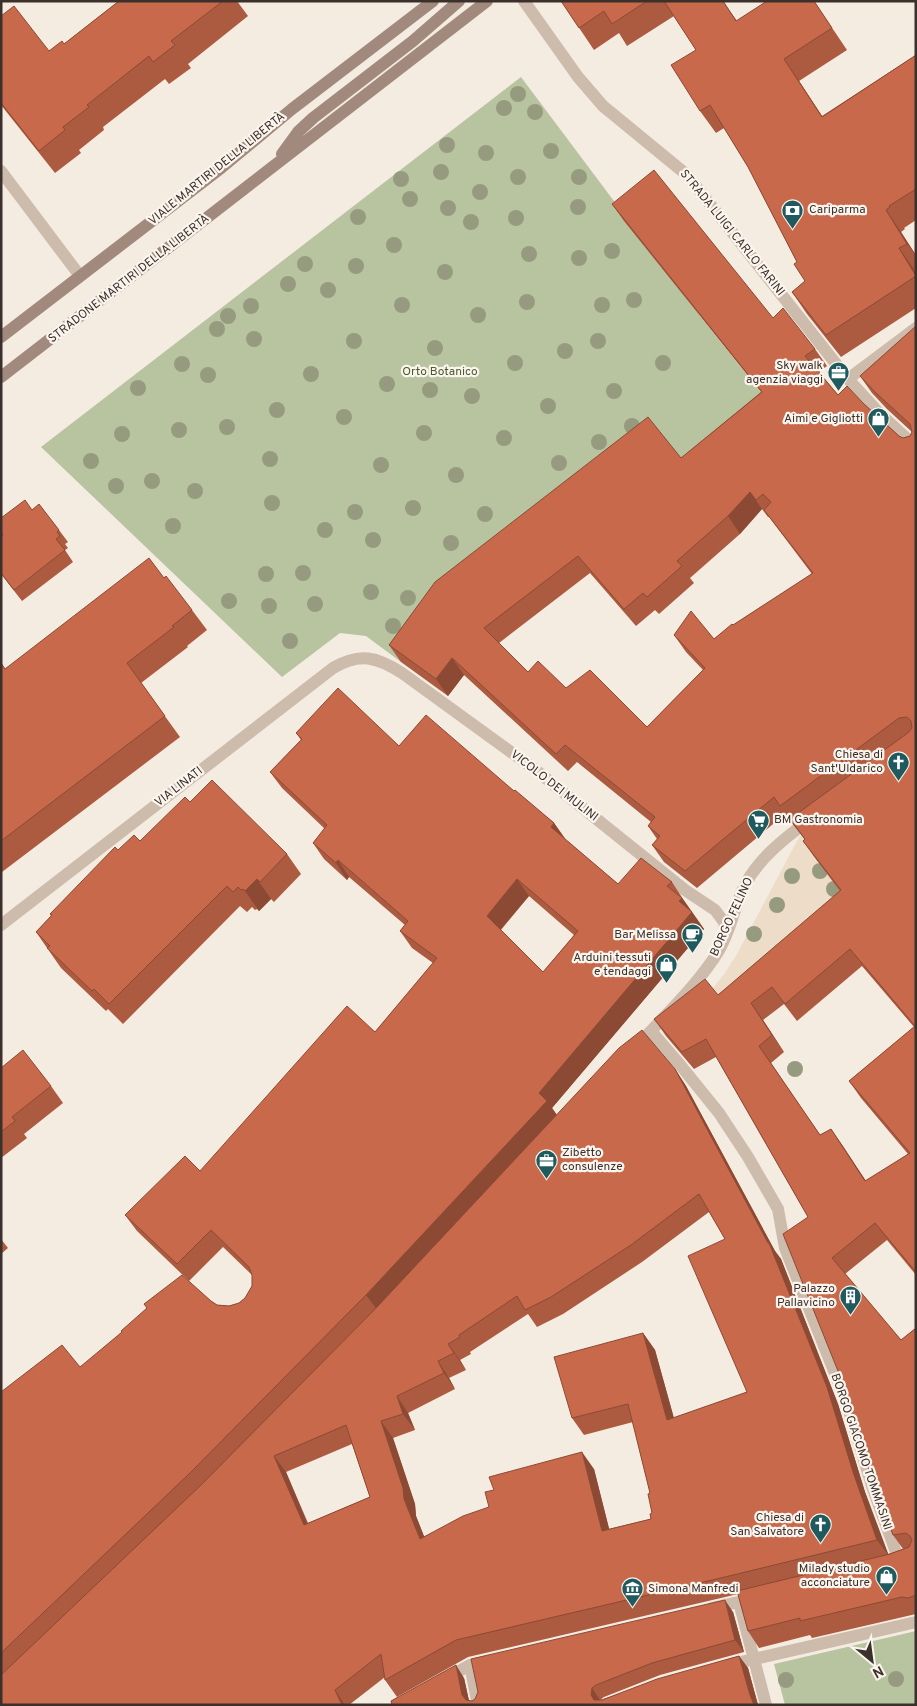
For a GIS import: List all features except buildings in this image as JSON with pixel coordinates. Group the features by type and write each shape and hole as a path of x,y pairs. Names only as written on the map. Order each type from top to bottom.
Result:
{"main road":[{"name":"VIALE MARTIRI DELLA LIBERTÀ","path":"1,337 227,163 273,123 433,1"},
{"name":"STRADONE MARTIRI DELLA LIBERTÀ","path":"258,180 273,165 298,132 313,118 413,41 459,1"},
{"name":"STRADONE MARTIRI DELLA LIBERTÀ","path":"1,377 487,1"}],"street":[{"name":"STRADA LUIGI CARLO FARINI","path":"524,1 578,77 603,106 688,175 848,378 881,415 916,447"},
{"path":"1,171 80,276"},
{"path":"848,378 916,328"},
{"name":"VIA LINATI","path":"1,925 333,668 352,659 362,658"},
{"name":"VICOLO DEI MULINI","path":"362,658 380,660 402,673 533,768 686,890 715,910 724,922 726,937"},
{"name":"BORGO FELINO","path":"624,1059 702,975 720,949 745,885 755,870 783,840 818,814"},
{"name":"BORGO GIACOMO TOMMASINI","path":"651,1031 719,1113 748,1157 775,1204 785,1248 846,1401 895,1564 916,1558"},
{"path":"701,1611 768,1595"},
{"path":"739,1602 766,1705"},
{"path":"717,1668 753,1658 798,1650 916,1622"},
{"path":"431,1687 470,1666 499,1659"},
{"path":"470,1666 478,1705"}],"green space":[{"name":"Orto Botanico","path":"521,77 700,316 775,410 431,620 401,662 366,636 340,633 282,677 41,447"},
{"path":"916,1631 916,1705 785,1705 774,1664"}],"shaded area":[{"path":"801,835 841,892 730,1012 709,993 737,954"}],"place":[{"name":"Cariparma","path":"793,229"},
{"name":"Sky walk agenzia viaggi","path":"839,392"},
{"name":"Aimi e Gigliotti","path":"879,438"},
{"name":"Chiesa di Sant'Uldarico","path":"899,781"},
{"name":"BM Gastronomia","path":"758,839"},
{"name":"Bar Melissa","path":"692,954"},
{"name":"Arduini tessuti e tendaggi","path":"667,984"},
{"name":"Zibetto consulenze","path":"546,1179"},
{"name":"Palazzo Pallavicino","path":"851,1315"},
{"name":"Chiesa di San Salvatore","path":"820,1544"},
{"name":"Milady studio acconciature","path":"886,1595"},
{"name":"Simona Manfredi","path":"632,1608"}]}
